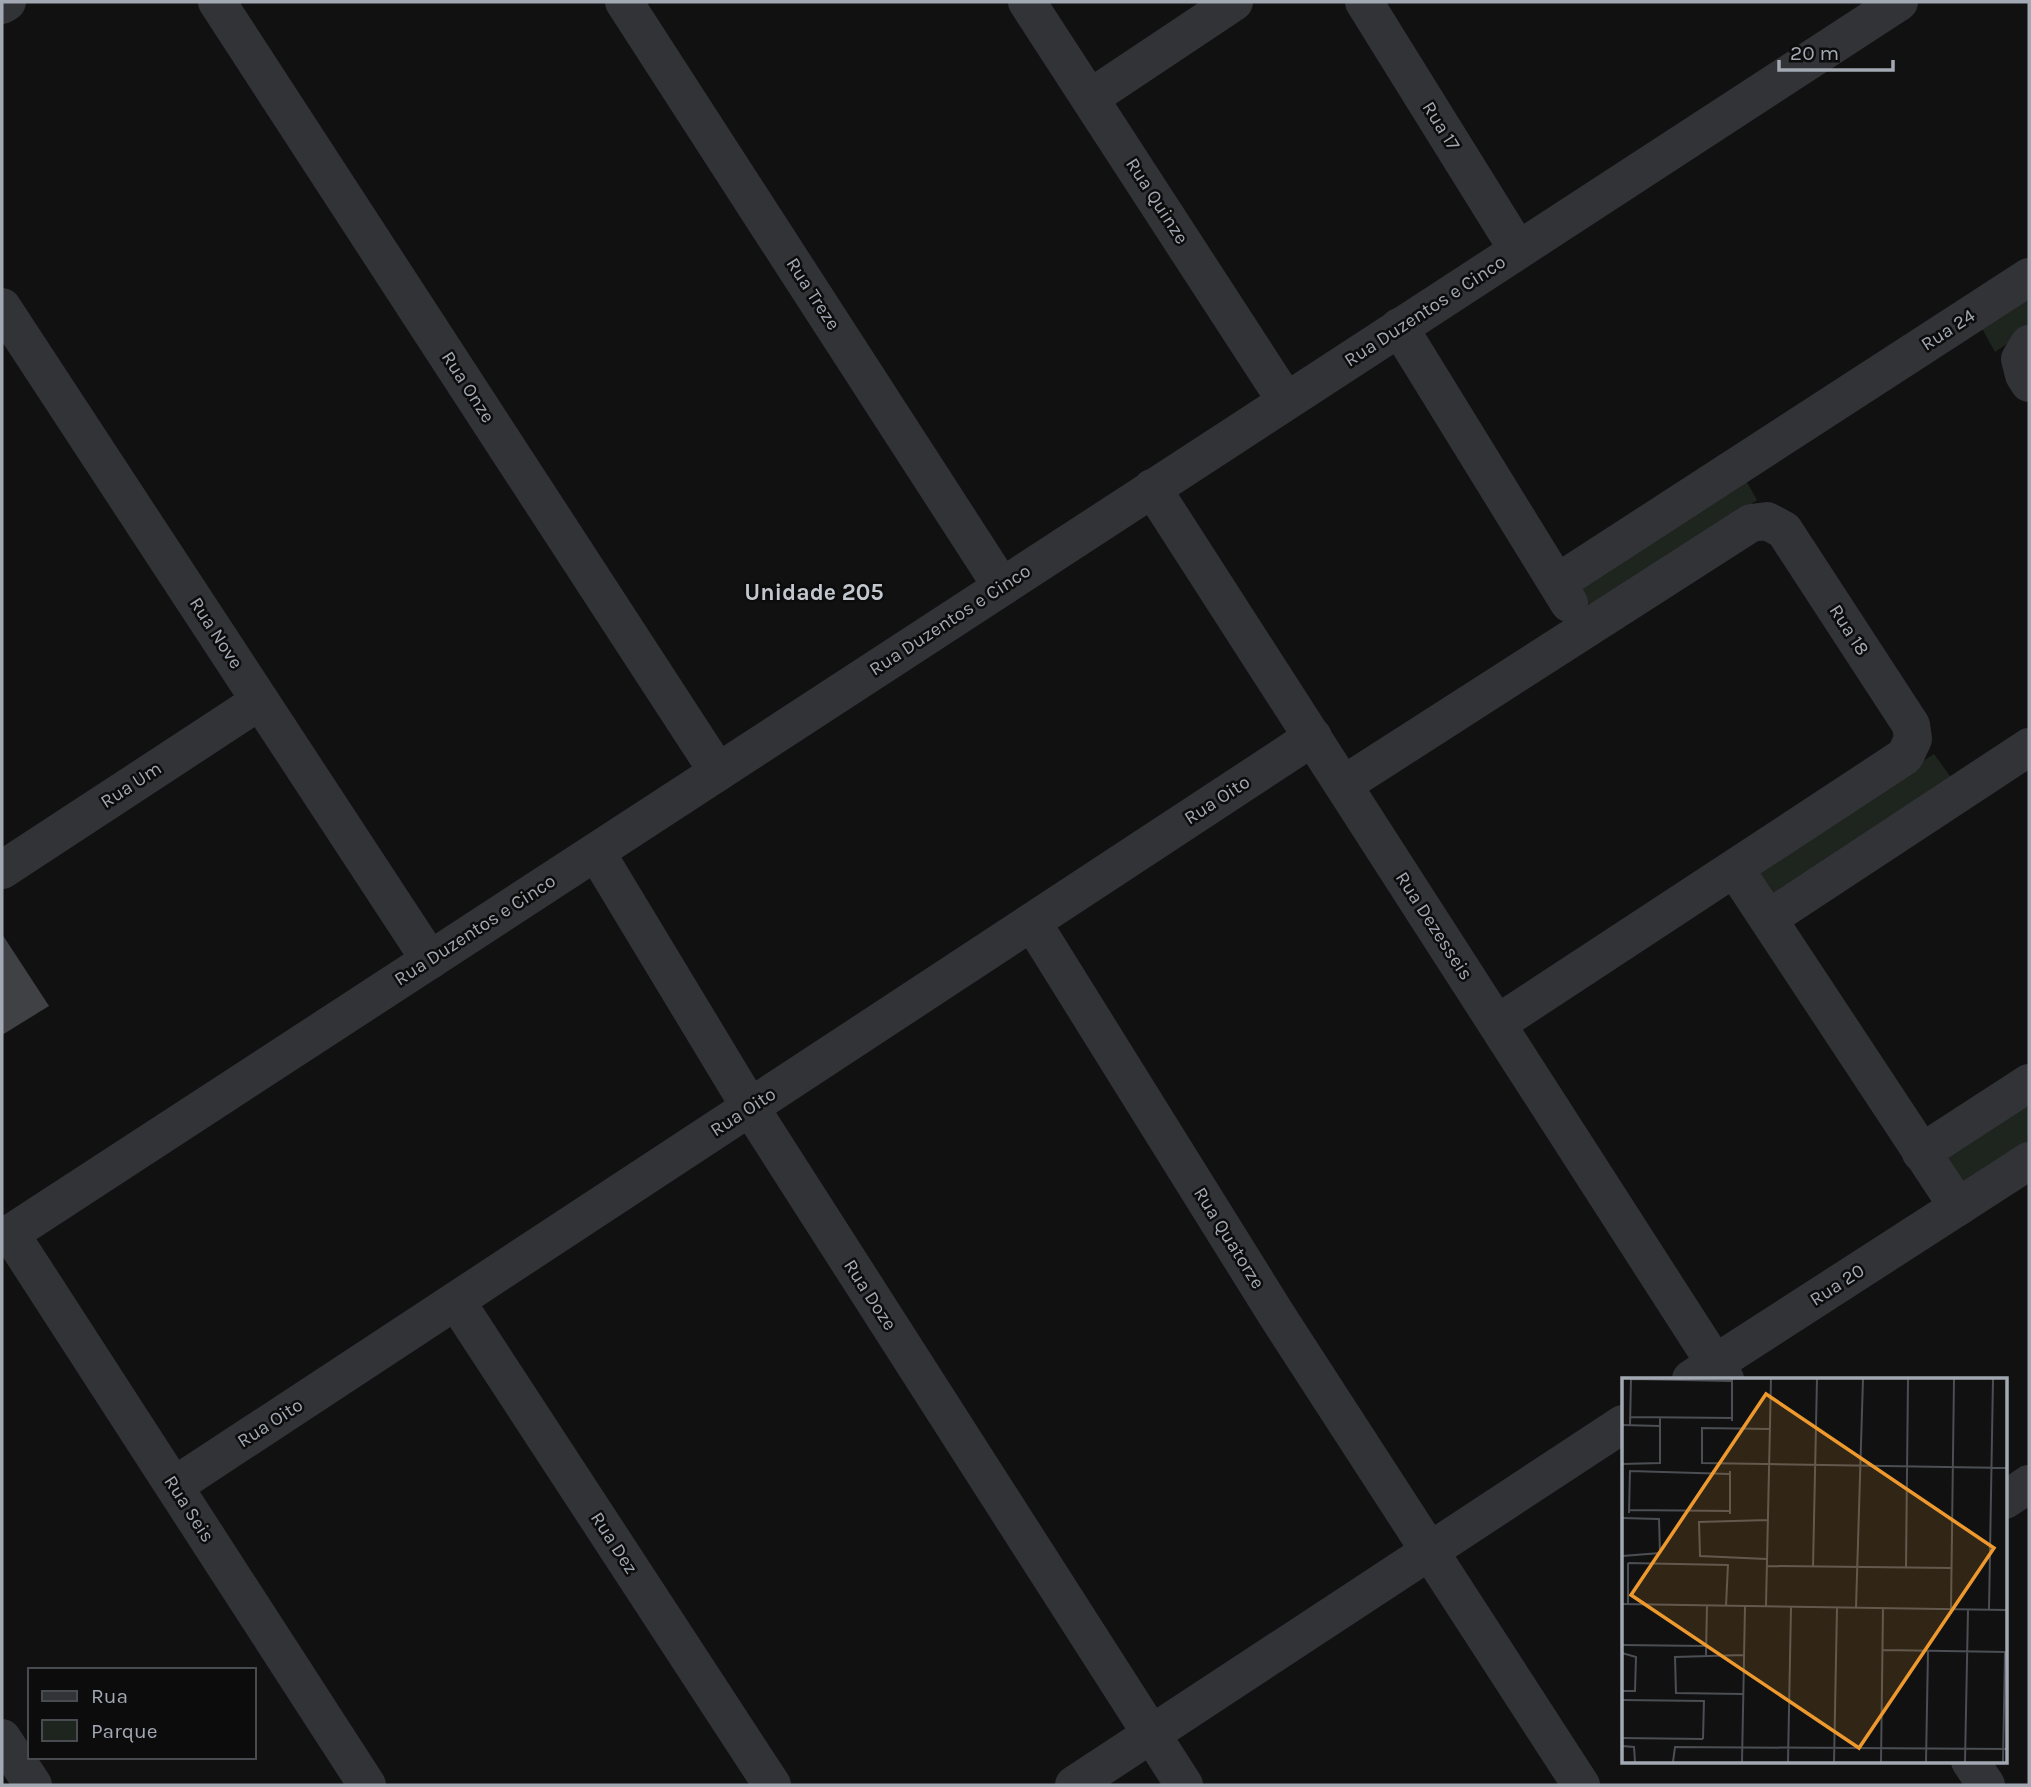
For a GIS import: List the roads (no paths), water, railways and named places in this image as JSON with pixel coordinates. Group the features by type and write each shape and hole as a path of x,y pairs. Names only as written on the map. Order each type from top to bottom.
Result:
{"street":[{"path":"2,5 7,2"},
{"name":"Rua Onze","path":"217,2 718,772"},
{"name":"Rua Treze","path":"624,2 1002,587"},
{"name":"Rua Quinze","path":"1027,2 1286,401"},
{"path":"1090,98 1234,2"},
{"name":"Rua 17","path":"1364,2 1518,250"},
{"name":"Rua Duzentos e Cinco","path":"6,1236 1899,2"},
{"name":"Rua 24","path":"1557,583 2029,277"},
{"name":"Rua Nove","path":"2,307 430,960"},
{"path":"1399,327 1584,629"},
{"path":"2029,344 2020,359 2029,383"},
{"name":"Rua Dezesseis","path":"1152,488 1497,1024 1710,1374"},
{"name":"Rua 18","path":"1343,785 1751,523 1767,521 1784,530 1911,725 1913,739 1905,757 1497,1024"},
{"name":"Rua Um","path":"2,870 260,701"},
{"name":"Rua Oito","path":"174,1486 1313,737"},
{"path":"1768,919 2029,747"},
{"name":"Rua Doze","path":"596,852 750,1107 1184,1785"},
{"path":"1735,869 1958,1207"},
{"name":"Rua Quatorze","path":"1032,922 1283,1325 1581,1785"},
{"path":"1922,1153 2029,1083"},
{"name":"Rua 20","path":"1710,1374 2029,1161"},
{"name":"Rua Seis","path":"6,1236 174,1486 367,1785"},
{"name":"Rua Dez","path":"456,1301 772,1785"},
{"path":"1074,1785 1622,1425"},
{"path":"2007,1499 2029,1484"},
{"path":"2,1738 33,1785"},
{"path":"1971,1762 1986,1785"}],"district":[{"name":"Unidade 205","path":"814,592"}]}
